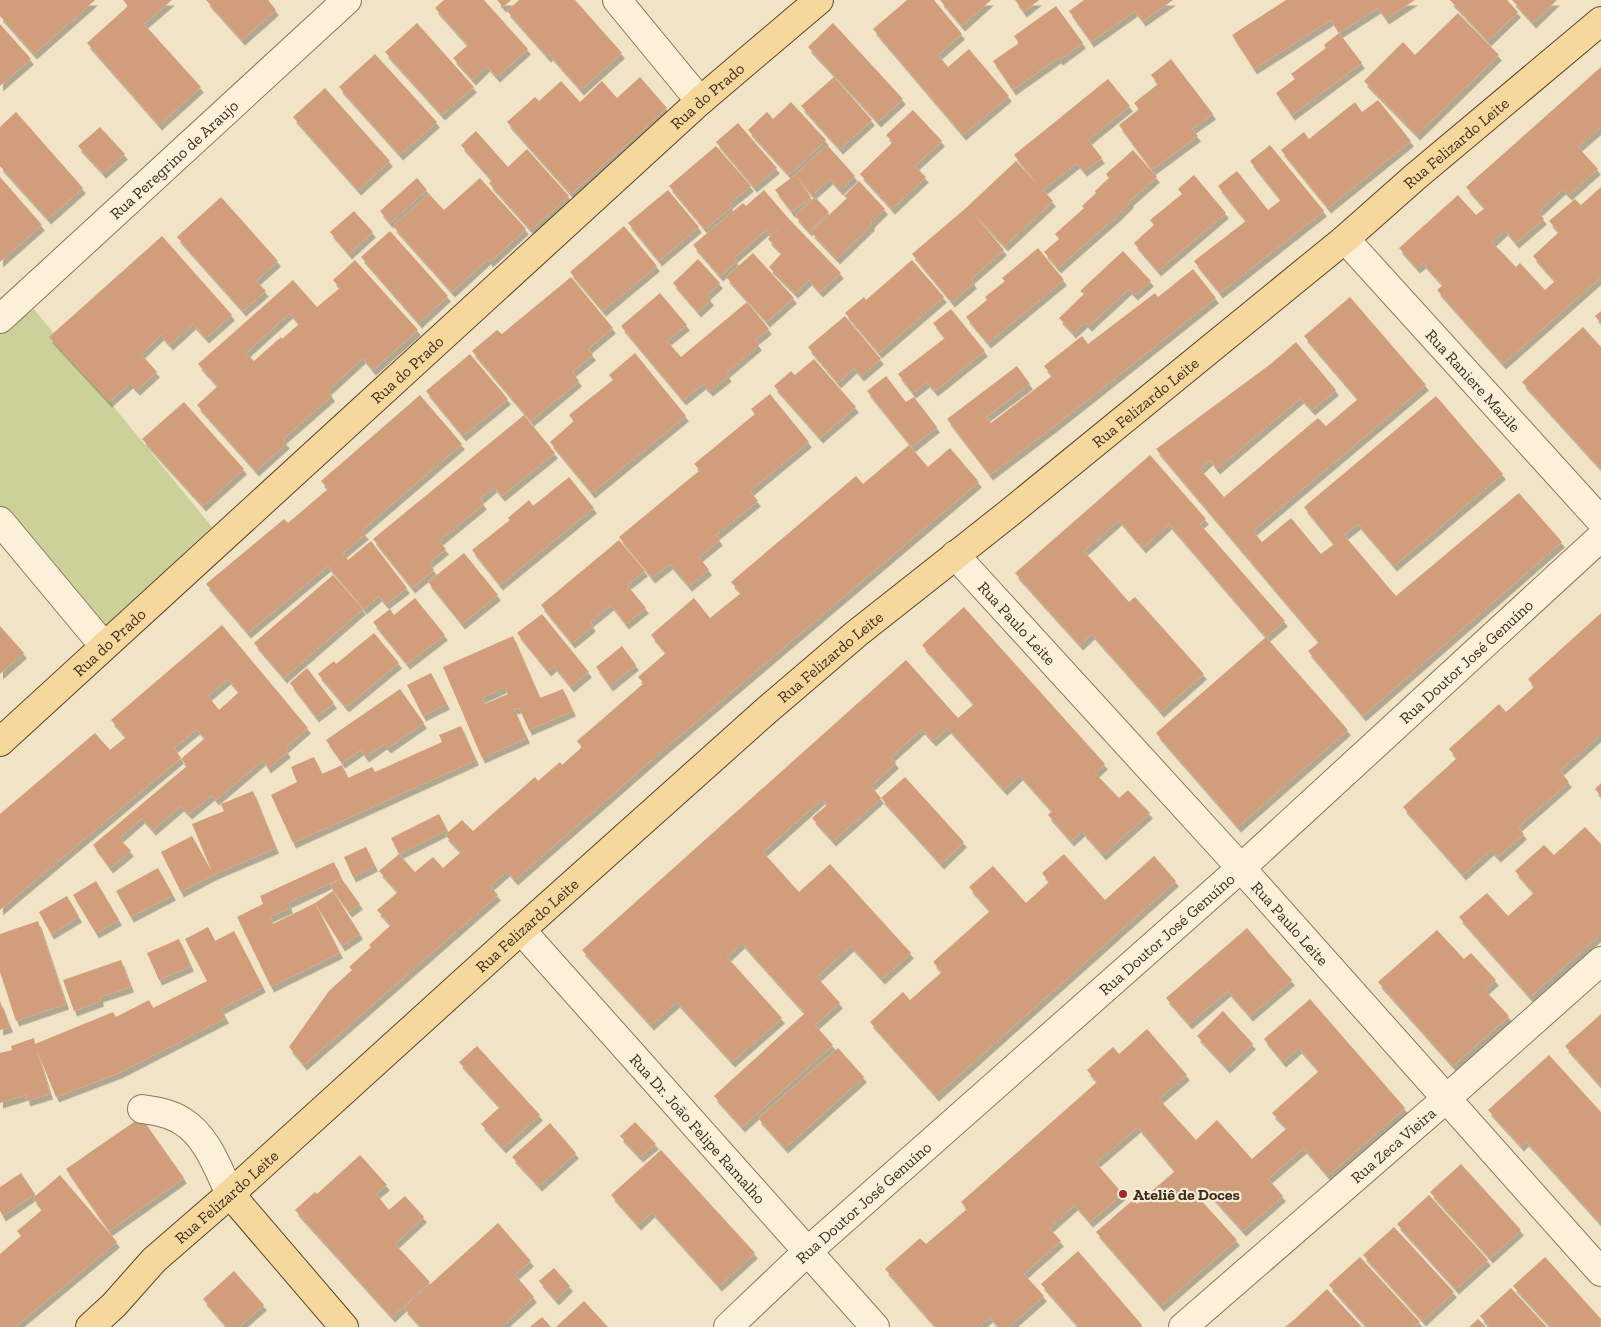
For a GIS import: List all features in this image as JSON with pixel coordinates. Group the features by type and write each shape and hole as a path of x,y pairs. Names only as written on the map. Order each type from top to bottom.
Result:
{"main road":[{"name":"Rua do Prado","path":"0,742 700,101 819,0"},
{"name":"Rua Felizardo Leite","path":"90,1327 109,1316 154,1260 230,1194 521,930 811,672 1345,239 1601,21"},
{"path":"230,1194 344,1327"}],"street":[{"name":"Rua Peregrino de Araujo","path":"0,319 347,0"},
{"path":"617,0 700,101"},
{"name":"Rua Raniere Mazile","path":"1345,239 1601,521"},
{"path":"0,521 104,646"},
{"name":"Rua Doutor José Genuíno","path":"728,1327 808,1252 1241,868 1601,537"},
{"name":"Rua Paulo Leite","path":"955,555 1241,868 1601,1272"},
{"name":"Rua Dr. João Felipe Ramalho","path":"521,930 875,1327"},
{"name":"Rua Zeca Vieira","path":"1183,1327 1447,1098 1601,961"},
{"path":"142,1110 162,1112 182,1121 198,1135 212,1155 230,1194"}],"green space":[{"path":"24,297 212,527 104,628 0,513 0,319"}],"building":[{"path":"0,0 95,0 34,54 0,16"},
{"path":"123,0 172,0 144,24 201,87 159,125 87,43 128,6"},
{"path":"206,0 268,0 276,10 242,40"},
{"path":"444,0 484,0 528,49 497,77 487,66 473,80 453,58 468,45 435,8"},
{"path":"497,0 511,0 503,7"},
{"path":"519,0 575,0 622,53 581,90 550,55 548,57 507,11"},
{"path":"907,0 934,0 962,34 938,55 948,67 969,49 1009,96 963,135 873,29"},
{"path":"940,0 991,0 962,26"},
{"path":"1015,0 1039,0 1024,12"},
{"path":"1084,0 1173,0 1143,21 1135,11 1091,42 1069,11"},
{"path":"1286,0 1415,0 1386,19 1378,8 1339,33 1331,20 1254,69 1232,35"},
{"path":"1450,0 1507,0 1518,12 1488,41"},
{"path":"1512,0 1557,0 1533,23"},
{"path":"1056,6 1083,43 1013,90 993,61 1019,43 1014,36"},
{"path":"1458,13 1499,55 1417,135 1364,81 1403,42 1415,55"},
{"path":"417,23 474,87 442,115 385,52"},
{"path":"833,23 903,99 878,122 808,47"},
{"path":"0,24 31,59 0,86"},
{"path":"1339,33 1362,63 1292,115 1276,93 1295,79 1291,74 1326,48 1324,45"},
{"path":"375,54 437,122 400,155 339,87"},
{"path":"1171,59 1213,114 1192,129 1198,136 1152,170 1119,125 1139,109 1134,103 1158,84 1151,75"},
{"path":"1601,67 1601,127 1578,147 1598,169 1569,195 1563,189 1538,212 1544,219 1516,243 1505,230 1492,242 1516,267 1520,263 1545,290 1555,281 1533,256 1559,232 1549,221 1575,199 1581,205 1601,187 1601,277 1503,364 1437,290 1443,285 1423,263 1417,268 1399,248 1458,195 1476,215 1485,208 1466,187"},
{"path":"640,77 667,108 571,194 507,122 535,97 539,101 561,81 580,102 602,81 617,98"},
{"path":"834,77 872,120 840,149 801,106"},
{"path":"1108,79 1130,106 1088,140 1102,158 1084,171 1077,163 1043,190 1053,201 1005,246 973,213 1004,250 971,279 974,283 952,302 912,254 967,207 1016,161 1040,187 1014,155"},
{"path":"325,88 390,161 358,190 293,117"},
{"path":"1378,100 1411,141 1328,208 1281,150 1304,132 1309,139 1355,102 1362,112"},
{"path":"791,102 826,140 789,175 748,130 767,112 773,119"},
{"path":"913,110 942,141 915,166 926,177 892,209 860,174 893,142 886,135"},
{"path":"16,112 83,188 48,219 0,166 0,127"},
{"path":"738,123 777,168 754,187 716,142"},
{"path":"100,127 125,154 103,173 78,146"},
{"path":"476,131 508,167 527,149 569,196 531,230 489,183 492,180 461,145"},
{"path":"827,145 855,176 840,190 830,179 812,195 797,177 811,197 792,212 775,190 795,175"},
{"path":"1270,145 1324,211 1220,293 1194,261 1246,221 1218,186 1237,171 1268,210 1281,200 1250,161"},
{"path":"716,146 751,186 729,204 732,207 705,229 669,186"},
{"path":"1133,150 1157,177 1130,201 1117,216 1058,268 1044,252 1059,239 1055,234 1084,208 1082,206 1109,178 1106,174"},
{"path":"1194,175 1226,213 1158,271 1134,243 1154,225 1150,220 1182,194 1178,189"},
{"path":"0,177 42,225 0,262"},
{"path":"417,178 427,190 390,223 380,211"},
{"path":"480,178 526,229 490,262 488,259 452,292 393,226 429,194 444,210"},
{"path":"859,181 885,209 871,223 872,225 837,259 811,232 847,198 844,196"},
{"path":"668,190 699,227 659,261 628,223"},
{"path":"764,190 841,273 820,292 809,280 795,293 769,267 782,253 768,239 783,225 771,235 766,230 734,258 737,261 720,276 693,245 743,203 746,206"},
{"path":"221,197 278,261 256,281 266,291 243,311 177,237"},
{"path":"815,197 829,212 809,231 795,216"},
{"path":"354,211 373,232 349,254 330,232"},
{"path":"624,226 657,266 603,311 570,272"},
{"path":"390,231 448,296 419,323 361,257"},
{"path":"162,236 232,315 206,338 193,324 170,345 161,335 141,354 157,372 137,390 130,383 109,402 49,337"},
{"path":"1038,248 1064,280 988,343 966,317 987,300 985,297 1005,281 1002,278"},
{"path":"1123,251 1151,281 1135,295 1129,289 1089,326 1085,322 1073,333 1059,318 1084,294 1080,291"},
{"path":"753,253 794,298 767,322 726,277"},
{"path":"698,259 720,283 707,295 711,300 698,312 673,283"},
{"path":"355,260 418,330 373,370 363,358 328,390 332,396 283,439 287,443 256,471 197,405 218,386 198,364 293,280 317,307 340,288 333,280","holes":["290,313 299,324 254,361 246,353"]},
{"path":"912,260 944,297 879,353 845,313 864,297 866,300"},
{"path":"1193,269 1216,298 990,475 947,419 1017,366 1030,384 986,417 991,423 1052,376 1044,366 1082,336 1088,344 1155,293 1158,297"},
{"path":"571,277 613,328 588,349 593,355 572,372 579,381 531,421 472,351 497,330 502,334"},
{"path":"660,293 687,325 667,341 681,357 747,302 769,329 755,340 759,345 726,373 729,376 710,391 703,384 683,400 621,326"},
{"path":"1350,297 1426,385 1253,531 1262,542 1291,518 1321,554 1334,544 1304,507 1436,396 1503,474 1394,566 1358,524 1344,535 1396,596 1519,493 1562,542 1363,716 1308,651 1319,642 1156,449 1272,363 1296,342 1336,390 1312,410 1301,398 1217,469 1210,460 1200,469 1224,497 1318,418 1326,426 1358,399 1304,336"},
{"path":"951,309 985,351 935,391 927,382 913,393 898,374 945,338 933,323"},
{"path":"1601,311 1601,323 1595,316"},
{"path":"845,316 881,359 861,376 854,368 838,383 808,347"},
{"path":"1583,327 1601,347 1601,469 1522,382"},
{"path":"635,353 686,416 592,493 550,442 574,421 569,415 613,380 609,375"},
{"path":"470,354 508,399 463,436 426,391"},
{"path":"814,359 856,407 820,438 774,386 791,371 795,375"},
{"path":"886,376 906,402 914,397 937,427 912,447 867,391"},
{"path":"770,394 809,442 750,491 758,501 716,535 720,540 699,557 709,570 689,586 670,564 652,578 619,537 700,470 694,464 755,414 751,409"},
{"path":"420,395 462,444 362,530 366,534 343,553 348,560 371,541 407,588 386,604 379,596 364,609 328,566 248,633 206,584 284,519 288,523 328,489 321,481"},
{"path":"184,402 244,469 203,506 142,439"},
{"path":"524,415 555,453 502,496 494,487 480,499 484,504 439,541 446,549 429,563 434,570 412,588 373,539"},
{"path":"909,445 928,467 950,448 979,482 662,751 515,880 507,871 490,886 498,895 304,1065 289,1047 329,991 352,970 349,967 391,925 377,910 398,892 379,871 399,854 415,872 433,857 443,868 461,852 445,835 462,820 473,831 535,777 538,781 560,762 562,765 582,747 577,741 644,683 638,677 666,653 651,635 694,598 710,618 741,593 731,582 856,476 863,484"},
{"path":"1150,455 1206,519 1200,524 1285,621 1266,637 1169,524 1143,548 1119,520 1084,551 1129,602 1135,597 1204,674 1161,712 1092,634 1080,645 1015,573"},
{"path":"569,477 594,508 500,585 472,550 510,520 508,518 529,500 533,506"},
{"path":"619,540 645,571 627,585 646,608 626,624 611,605 590,622 593,626 572,643 541,605"},
{"path":"464,553 498,595 462,624 428,582"},
{"path":"333,575 363,609 284,678 254,643"},
{"path":"415,598 445,635 407,664 373,622 390,609 394,615"},
{"path":"964,607 1105,764 1095,773 1119,798 1128,790 1150,813 1103,855 1082,831 1071,841 1048,815 1052,811 1020,775 1004,790 948,728 933,741 922,729 891,757 896,763 871,786 881,798 833,841 812,818 827,805 822,799 763,852 799,892 830,864 911,953 882,979 851,946 817,977 840,1003 815,1025 833,1045 742,1127 714,1096 805,1013 742,943 727,957 782,1018 732,1062 677,1002 651,1025 582,950 906,660 958,718 974,704 922,645"},
{"path":"1601,613 1601,734 1560,771 1569,782 1518,827 1524,834 1498,857 1491,850 1463,875 1403,807 1457,758 1449,749 1499,704 1506,712 1534,687 1528,679"},
{"path":"542,614 589,672 571,687 554,666 548,671 517,633"},
{"path":"222,625 308,728 285,748 288,752 268,768 263,760 216,800 212,795 189,814 181,806 153,830 142,818 119,838 131,851 110,868 93,845 187,766 181,759 205,738 197,729 174,748 181,758 0,910 0,814 95,733 110,750 126,737 111,720","holes":["228,679 239,692 219,710 208,696"]},
{"path":"0,626 24,653 0,674"},
{"path":"374,633 399,663 346,707 318,674 334,661 336,664"},
{"path":"513,636 540,698 563,689 573,711 529,730 519,708 514,709 527,738 482,758 443,667","holes":["505,687 508,694 485,704 482,698"]},
{"path":"1266,637 1348,730 1238,827 1156,733"},
{"path":"622,646 636,665 610,686 596,667"},
{"path":"307,668 334,703 316,717 290,683"},
{"path":"431,673 447,704 423,716 407,685"},
{"path":"400,689 424,723 388,748 384,744 366,757 361,750 342,763 326,740"},
{"path":"461,726 476,760 293,843 271,795 297,782 291,767 314,757 322,774 342,765 348,778 372,767 375,772 442,742 439,735"},
{"path":"905,777 964,842 941,864 881,798"},
{"path":"1601,783 1601,796 1595,789"},
{"path":"253,791 276,848 213,875 181,892 161,852 192,836 212,872 192,824 224,811 221,804"},
{"path":"439,814 447,830 399,854 391,838"},
{"path":"1585,827 1601,844 1601,934 1530,997 1459,917 1487,893 1508,916 1534,893 1515,871 1544,845 1554,855"},
{"path":"366,847 375,866 353,877 344,857"},
{"path":"1064,854 1105,900 1154,856 1176,881 936,1096 870,1022 903,992 910,1000 942,972 933,962 990,911 969,887 993,866 1026,903 1049,882 1042,873"},
{"path":"334,862 341,878 288,903 290,908 270,917 273,924 315,903 340,953 271,987 237,917 263,904 260,896"},
{"path":"158,868 173,895 131,917 116,891"},
{"path":"341,878 360,904 349,912 330,886"},
{"path":"96,881 119,920 96,933 73,895"},
{"path":"333,891 360,934 342,946 315,903"},
{"path":"67,896 79,917 51,934 39,912"},
{"path":"38,921 66,1004 16,1021 0,972 0,934"},
{"path":"208,927 215,941 234,931 263,987 221,1009 226,1018 119,1073 56,1097 36,1048 50,1094 27,1101 26,1095 0,1103 0,1053 12,1050 11,1046 34,1038 35,1044 113,1012 116,1017 149,1000 153,1008 207,981 185,939"},
{"path":"1247,928 1292,980 1250,1016 1228,991 1189,1024 1166,998"},
{"path":"1437,930 1464,959 1471,953 1496,980 1485,990 1509,1016 1453,1066 1378,982"},
{"path":"179,939 191,966 159,980 147,953"},
{"path":"121,960 131,987 100,997 101,1001 74,1011 63,980"},
{"path":"1310,999 1405,1108 1328,1176 1304,1148 1268,1179 1283,1196 1243,1231 1207,1191 1199,1198 1237,1240 1161,1306 1096,1232 1133,1200 1137,1204 1175,1171 1138,1127 1096,1163 1123,1194 1090,1222 1075,1205 1049,1228 1061,1241 1024,1274 1044,1296 1009,1327 999,1327 990,1317 978,1327 936,1327 885,1269 920,1238 926,1244 967,1209 961,1202 1097,1082 1087,1070 1113,1047 1119,1054 1147,1029 1187,1075 1159,1099 1196,1140 1217,1120 1252,1159 1287,1128 1272,1113 1319,1071 1299,1048 1283,1062 1264,1039"},
{"path":"0,1001 10,1027 0,1030"},
{"path":"1223,1011 1253,1044 1227,1068 1197,1036"},
{"path":"1601,1014 1601,1086 1565,1046"},
{"path":"477,1046 540,1115 503,1148 481,1124 500,1107 459,1062"},
{"path":"838,1048 864,1077 785,1148 758,1118"},
{"path":"1549,1055 1601,1112 1601,1224 1526,1141 1521,1146 1488,1110"},
{"path":"141,1117 184,1178 109,1231 66,1169"},
{"path":"635,1122 656,1144 640,1157 620,1136"},
{"path":"550,1123 576,1153 539,1186 512,1157"},
{"path":"661,1150 755,1253 719,1286 652,1212 638,1225 611,1195"},
{"path":"360,1155 387,1185 376,1194 389,1210 405,1196 424,1217 395,1244 430,1282 392,1317 295,1210 315,1192 317,1194"},
{"path":"1461,1164 1521,1230 1490,1258 1430,1192"},
{"path":"21,1173 35,1194 3,1216 0,1211 0,1187"},
{"path":"60,1175 117,1242 15,1327 0,1327 0,1254 21,1236 17,1231 42,1210 33,1198"},
{"path":"1429,1195 1488,1260 1456,1289 1397,1224"},
{"path":"498,1223 531,1261 515,1275 534,1297 501,1327 421,1327 404,1308"},
{"path":"1394,1227 1454,1292 1423,1321 1363,1255"},
{"path":"1078,1251 1142,1325 1140,1327 1079,1327 1041,1284"},
{"path":"1360,1257 1420,1322 1414,1327 1367,1327 1329,1285"},
{"path":"1545,1257 1601,1319 1600,1327 1551,1327 1513,1286"},
{"path":"554,1268 570,1286 556,1300 539,1281"},
{"path":"234,1271 264,1305 239,1327 227,1327 203,1299"},
{"path":"1511,1288 1547,1327 1490,1327 1480,1316"},
{"path":"1327,1289 1362,1327 1285,1327 1296,1318"},
{"path":"584,1301 608,1327 556,1327"},
{"path":"542,1317 551,1327 530,1327"},
{"path":"1478,1319 1486,1327 1469,1327"}],"place":[{"name":"Ateliê de Doces","path":"1123,1194"}]}
